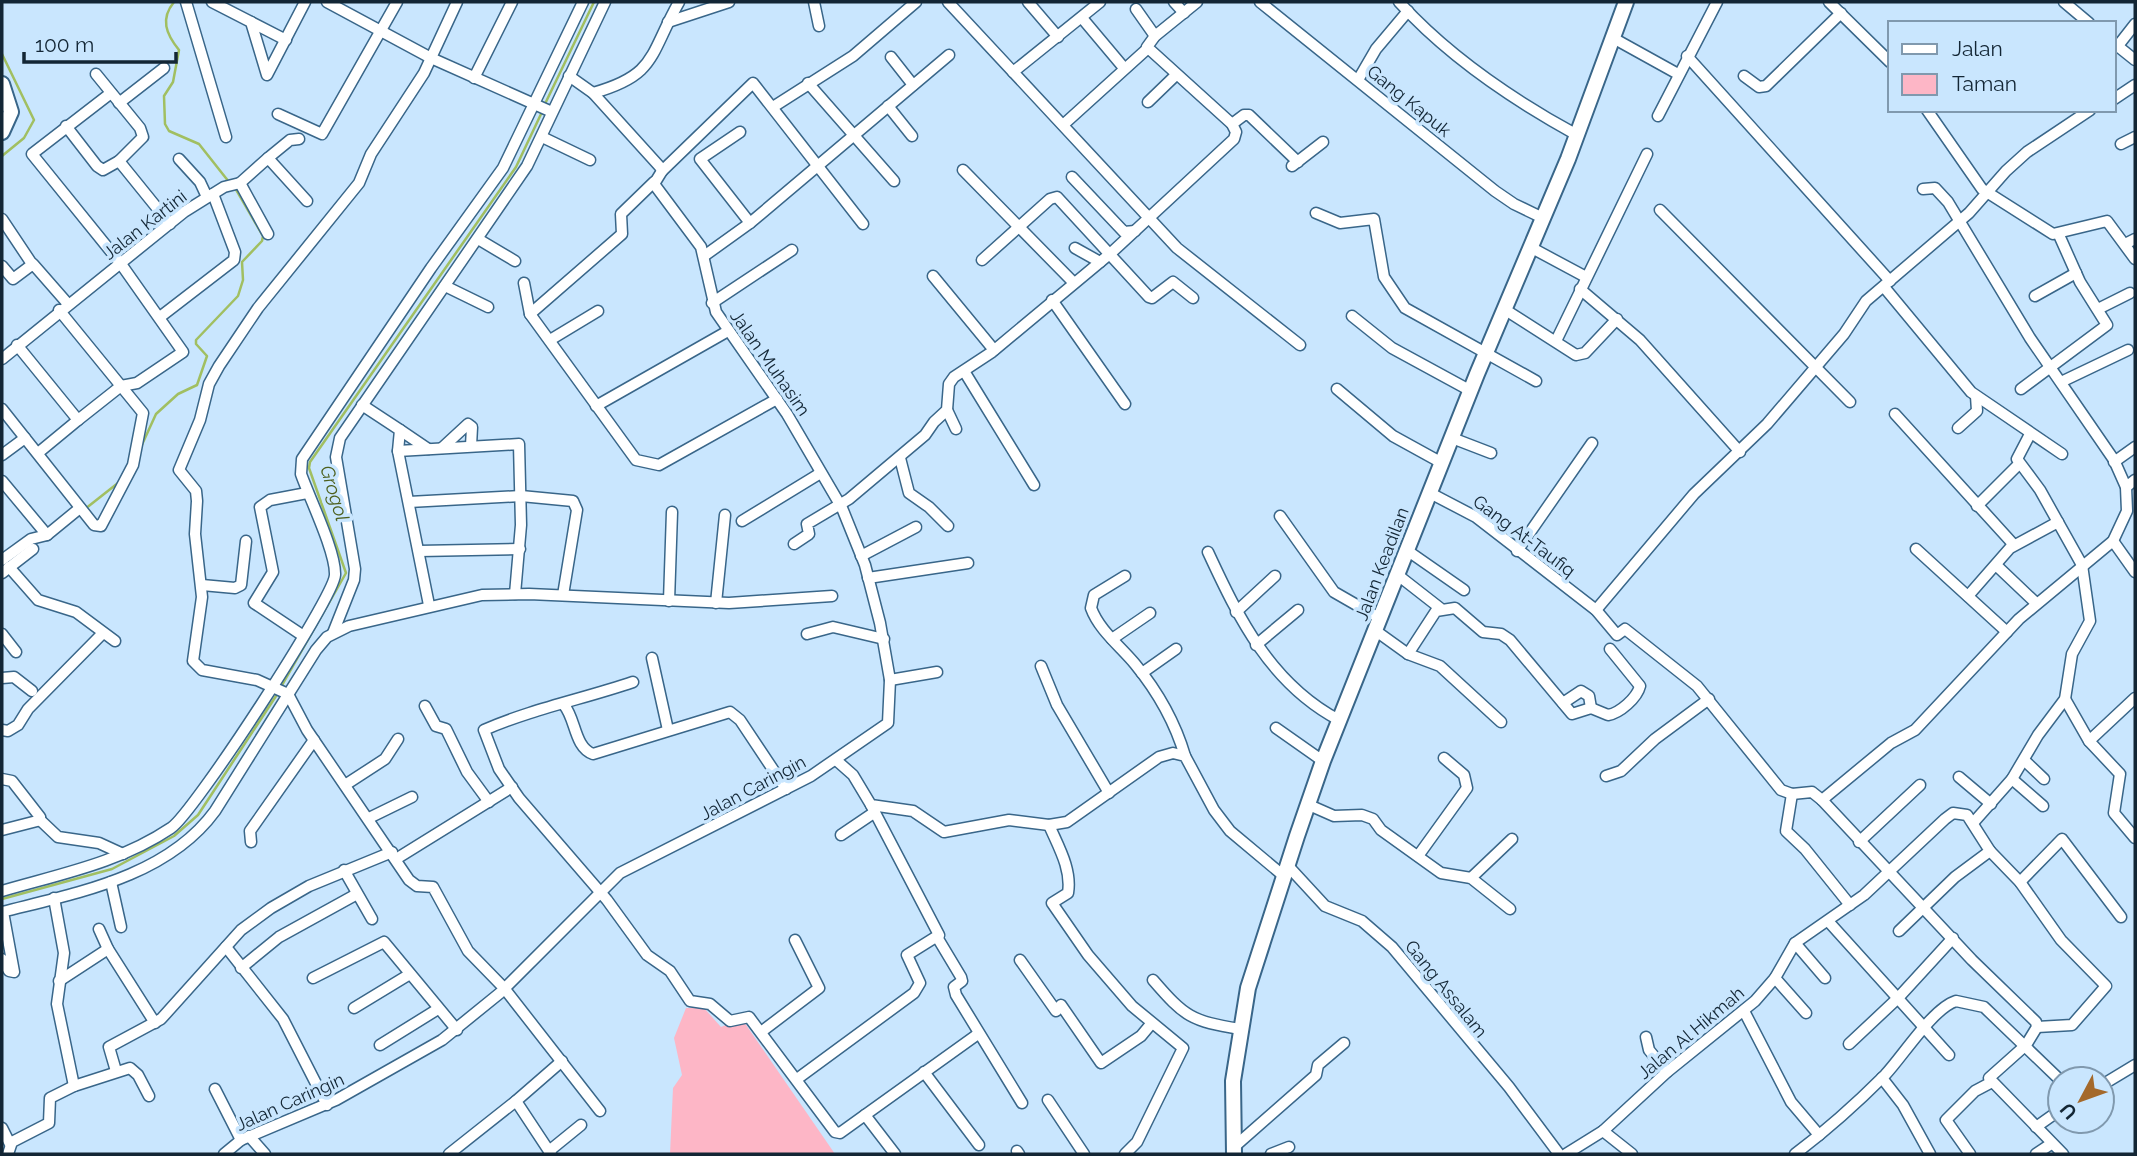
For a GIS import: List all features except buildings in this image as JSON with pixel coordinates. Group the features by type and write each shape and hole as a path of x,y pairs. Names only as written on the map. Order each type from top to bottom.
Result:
{"main road":[{"name":"Jalan Keadilan","path":"1234,1150 1233,1081 1240,1029 1258,953 1309,805 1335,718 1379,625 1430,493 1438,461 1452,439 1530,247 1533,214 1577,135 1625,2"},
{"path":"2,84 11,112 2,132"}],"street":[{"path":"186,2 226,137"},
{"path":"212,2 286,40"},
{"path":"251,22 267,75 271,73 305,2"},
{"path":"327,2 340,5 382,32 431,58 549,111"},
{"path":"278,114 322,134 397,2"},
{"path":"457,2 431,58 374,147 354,191 258,308 209,384 200,420 179,470 196,492 195,534 202,586 194,665 202,670 247,677 287,693 314,740 412,883 433,887 468,951 504,988 600,1111"},
{"path":"474,78 512,2"},
{"path":"2,891 97,865 168,831 185,817 273,686 335,576 333,561 300,474 304,454 431,268 496,180 583,2"},
{"path":"2,959 9,971 14,972 2,912 111,882 181,845 200,830 316,650 333,633 354,580 355,569 339,478 337,446 362,405 513,189 542,136 549,111 606,2"},
{"path":"593,93 622,85 638,75 651,57 678,2"},
{"path":"668,22 729,2"},
{"path":"814,2 819,26"},
{"path":"773,107 853,57 916,2"},
{"path":"948,2 1184,255 1300,345"},
{"path":"1028,2 1058,37"},
{"path":"1013,72 1100,2"},
{"path":"1174,2 1184,13"},
{"path":"1063,125 1147,49 1148,43 1155,36 1197,2"},
{"name":"Gang Kapuk","path":"1260,2 1330,61 1358,80 1495,191 1533,214"},
{"path":"1399,2 1468,64 1549,120 1577,135"},
{"path":"1658,116 1715,5 1701,2"},
{"path":"1829,2 1888,60"},
{"path":"2064,2 2087,21"},
{"path":"1136,9 1155,36"},
{"path":"1358,80 1376,49 1408,11"},
{"path":"1744,76 1759,87 1766,86 1841,13"},
{"path":"1082,18 1124,68"},
{"path":"2135,24 2116,45 2135,60"},
{"path":"1613,38 1678,74"},
{"path":"956,429 947,411 949,384 995,350 1111,253 1231,142 1236,132 1232,124 1147,49"},
{"path":"704,256 750,223 949,55"},
{"path":"1687,56 1887,284 1976,396 2062,454"},
{"path":"891,57 913,85"},
{"path":"120,103 164,68"},
{"path":"66,126 100,169 107,169 119,161 143,137 140,128 96,74"},
{"path":"1148,102 1176,75"},
{"path":"569,76 593,93 662,171"},
{"path":"530,314 622,234 621,214 753,83 863,224"},
{"path":"808,83 894,181"},
{"path":"2116,98 2135,85"},
{"path":"37,453 121,386 137,383 183,352 121,264 32,154 111,93"},
{"path":"888,106 912,136"},
{"path":"1928,112 1986,193 2039,228 2059,235 2104,220 2111,224 2135,259"},
{"path":"1595,610 1694,494 1740,452 1815,368 1861,307 1959,222 2027,152 2087,112"},
{"path":"1232,124 1249,115 1295,164 1323,142"},
{"path":"740,132 700,159 750,223"},
{"path":"542,136 590,160"},
{"path":"2121,144 2135,137"},
{"path":"180,159 210,196 234,185 289,140 299,139"},
{"path":"1556,341 1647,154"},
{"path":"268,158 307,201"},
{"path":"119,161 170,224"},
{"path":"963,170 1073,283"},
{"path":"1072,177 1124,232 1135,232"},
{"name":"Jalan Muhasim","path":"654,182 696,239 704,256 712,303 728,331 802,438 839,506 868,578 884,639 890,680"},
{"path":"234,185 268,234"},
{"path":"1822,800 1891,743 1915,730 2036,603 2113,541 2127,511 2131,484 2049,365 1941,193 1930,186 1923,189"},
{"name":"Jalan Kartini","path":"2,356 170,224 210,196 235,257 160,317"},
{"path":"982,260 1050,199 1057,197 1149,296 1152,298 1173,282 1192,298"},
{"path":"1660,210 1727,274 1850,402"},
{"path":"1315,214 1340,223 1374,219 1384,277 1396,299 1419,318 1536,381"},
{"path":"2,219 63,307 144,413 133,465 101,526 94,525 2,409"},
{"path":"2021,389 2049,365 2106,327 2076,273 2059,235"},
{"path":"478,239 515,261"},
{"path":"2124,244 2135,239"},
{"path":"1530,247 1586,277"},
{"path":"1075,248 1100,261"},
{"path":"712,303 792,250"},
{"path":"2,266 13,279 32,264"},
{"path":"2035,296 2076,273"},
{"path":"933,276 995,350"},
{"path":"524,283 530,314 636,460 659,465 777,400"},
{"path":"445,286 488,307"},
{"path":"1580,289 1617,318 1675,377 1740,452"},
{"path":"2098,309 2130,293"},
{"path":"1052,300 1125,404"},
{"path":"1504,309 1576,355 1581,355 1617,318"},
{"path":"550,340 598,311"},
{"path":"1352,316 1392,348 1471,391"},
{"path":"596,406 728,331"},
{"path":"17,345 78,420"},
{"path":"2062,382 2128,350"},
{"path":"964,371 1034,485"},
{"path":"1337,389 1393,436 1438,461"},
{"path":"1958,428 1977,411 1976,396"},
{"path":"362,405 428,449"},
{"path":"794,544 809,534 807,524 839,506 900,458 947,411"},
{"path":"1895,414 2014,545"},
{"path":"442,448 468,424 472,429 471,446"},
{"path":"400,430 398,451 429,605"},
{"path":"2030,434 2018,456 2019,464 2058,522 2082,565 2090,621 2073,654 2065,699 2038,735 2012,779 1973,822 1990,851 2020,883 2061,940 2106,986 2072,1025 2037,1027"},
{"path":"2,455 25,438"},
{"path":"1452,439 1491,453"},
{"path":"1517,551 1592,443"},
{"path":"398,451 520,444 520,549 515,594"},
{"path":"2114,462 2135,447"},
{"path":"900,458 909,493 929,507 948,526"},
{"path":"1978,506 2019,464"},
{"path":"742,521 820,474"},
{"path":"2,481 47,535"},
{"path":"303,635 254,603 273,572 260,507 270,500 307,493"},
{"name":"Gang At-Taufiq","path":"1430,493 1464,509 1595,610 1616,635 1625,629 1686,676 1709,699"},
{"path":"409,502 521,496 571,500 576,504 563,596"},
{"path":"4,564 31,538 47,535 82,510"},
{"path":"669,601 672,512"},
{"path":"716,603 725,516"},
{"path":"1280,516 1332,589 1379,625 1408,653 1440,666 1501,722"},
{"path":"1968,596 2014,545 2058,522"},
{"path":"861,555 916,527"},
{"path":"202,586 239,587 243,582 246,541"},
{"path":"2113,541 2135,572"},
{"path":"4,564 33,549"},
{"path":"419,551 520,549"},
{"path":"1916,549 2007,632"},
{"path":"1408,551 1464,590"},
{"path":"1208,552 1236,612 1277,673 1335,718"},
{"path":"868,578 968,563"},
{"path":"4,564 38,600 56,608 72,610 115,641"},
{"path":"1997,566 2036,603"},
{"path":"1125,576 1101,589 1091,600 1094,615 1142,673 1166,709 1185,756 1214,810 1230,831 1287,872"},
{"path":"1236,612 1275,576"},
{"path":"1398,578 1438,610 1459,609 1483,632 1505,636 1574,715 1591,708 1603,714 1614,714 1640,689 1639,683 1610,649"},
{"path":"333,633 429,605 482,595 515,594 716,603 832,596"},
{"path":"1256,645 1298,610"},
{"path":"1408,653 1438,610"},
{"path":"1112,639 1150,613"},
{"path":"807,634 833,627 884,639"},
{"path":"2,730 8,731 18,725 57,678 103,633"},
{"path":"2,634 16,652"},
{"path":"1142,673 1176,649"},
{"path":"652,658 668,730"},
{"path":"1041,666 1057,705 1109,793"},
{"path":"890,680 937,672"},
{"path":"2,678 15,677 32,691"},
{"name":"Jalan Caringin","path":"224,1154 245,1138 327,1105 389,1072 457,1030 504,988 600,891 630,867 693,838 786,789 836,760 850,746 886,726 890,719 890,680"},
{"path":"633,682 564,705 549,706 483,731 499,769 512,787 600,891 647,955 670,971 690,1001 713,1006 730,1021 749,1017 837,1133 978,1034"},
{"path":"1563,703 1581,691 1589,696 1591,708"},
{"path":"2089,741 2135,698"},
{"path":"1606,776 1621,771 1655,739 1709,699 1776,784 1792,794 1812,792 1822,800 1858,842 1891,872 2036,1022 2037,1027 2026,1045 1989,1076 1992,1083 2063,1154"},
{"path":"2065,699 2089,741 2120,774 2114,813 2134,834"},
{"path":"564,705 569,711 581,745 589,753 724,713 735,713 786,789"},
{"path":"425,706 436,726 446,729 467,772 489,802"},
{"path":"1276,728 1323,761"},
{"path":"345,785 385,759 398,739"},
{"path":"251,842 250,831 314,740"},
{"path":"841,835 873,808 913,811 944,832 1009,820 1049,825 1074,818 1159,757 1173,752 1185,756"},
{"path":"1418,856 1467,788 1464,775 1444,758"},
{"path":"797,1079 914,993 920,983 907,955 937,937 939,931 873,808 853,775 836,760"},
{"path":"2024,760 2044,779"},
{"path":"1959,777 1991,804"},
{"path":"2,779 12,781 40,814 39,820"},
{"path":"2012,779 2043,806"},
{"path":"1858,842 1920,786"},
{"path":"116,1071 109,1047 155,1023 169,1012 242,930 279,903 344,870 394,856 512,787"},
{"path":"1792,794 1786,831 1805,849 1850,905"},
{"path":"369,818 412,797"},
{"path":"1309,805 1335,816 1362,815 1373,819 1381,830 1441,873 1471,878 1510,909"},
{"name":"Jalan Al Hikmah","path":"1566,1154 1603,1131 1667,1072 1744,1011 1776,978 1795,943 1850,905 1891,872 1953,813 1967,815 1973,822"},
{"path":"39,820 58,837 99,843 123,854"},
{"path":"2,830 39,820"},
{"path":"1049,825 1069,883 1068,893 1052,903 1096,965 1150,1024 1183,1050 1140,1135 1125,1154"},
{"path":"1471,878 1512,839"},
{"path":"2020,883 2062,839 2121,918"},
{"path":"1899,931 1955,877 1990,851"},
{"path":"344,870 372,919"},
{"name":"Gang Assalam","path":"1287,872 1325,906 1362,921 1392,947 1508,1087 1559,1154"},
{"path":"111,882 121,927"},
{"path":"241,968 279,937 358,894"},
{"path":"54,898 63,943 57,1004 74,1086"},
{"path":"1828,921 1949,1055"},
{"path":"99,929 155,1023"},
{"path":"937,937 959,971 962,981 954,989 978,1034 1022,1103"},
{"path":"1849,1044 1898,998 1953,938"},
{"path":"761,1032 819,988 795,940"},
{"path":"313,978 384,942 457,1030"},
{"path":"1795,943 1825,978"},
{"path":"226,947 283,1019 327,1105"},
{"path":"59,981 108,948"},
{"path":"1020,960 1056,1011 1062,1005 1101,1063 1141,1035 1150,1024"},
{"path":"354,1008 410,974"},
{"path":"1776,978 1806,1013"},
{"path":"1153,980 1185,1015 1208,1024 1240,1029"},
{"path":"1795,1154 1882,1078 1951,1002 1966,1001 1984,1007 2046,1066"},
{"path":"380,1045 438,1009"},
{"path":"1744,1011 1791,1102 1819,1135"},
{"path":"1646,1037 1649,1050 1667,1072"},
{"path":"1234,1150 1316,1075 1318,1065 1344,1043"},
{"path":"449,1154 562,1061"},
{"path":"2116,1077 2135,1065"},
{"path":"2,1128 7,1148 47,1125 50,1118 50,1098 116,1071 133,1069 149,1096"},
{"path":"924,1072 979,1145"},
{"path":"1882,1078 1903,1105 1930,1154"},
{"path":"1970,1154 1946,1120 1975,1091 1992,1083"},
{"path":"215,1089 245,1138 265,1154"},
{"path":"1048,1100 1084,1154"},
{"path":"516,1101 550,1153 582,1125"},
{"path":"865,1115 895,1154"},
{"path":"2036,1127 2046,1120"},
{"path":"1603,1131 1632,1154"},
{"path":"2036,1154 2051,1144"},
{"path":"1271,1154 1289,1147"}],"green space":[{"path":"686,1008 704,1008 721,1027 742,1019 835,1154 670,1154 673,1088 682,1075 674,1038"}],"waterway":[{"name":"Grogol","path":"174,2 167,14 166,26 179,50 173,82 164,96 165,124 169,131 199,144 229,182"},
{"name":"Grogol","path":"544,106 594,2"},
{"path":"2,54 34,120 24,138 2,156"},
{"name":"Grogol","path":"281,687 346,573 309,468 310,462 516,167 542,112"},
{"name":"Grogol","path":"140,449 156,414 178,394 197,385 207,356 196,344 196,340 238,296 243,280 242,262 262,241 263,236 234,186"},
{"name":"Grogol","path":"85,509 118,483"},
{"name":"Grogol","path":"2,899 112,869 174,836 198,815 278,693"}]}
